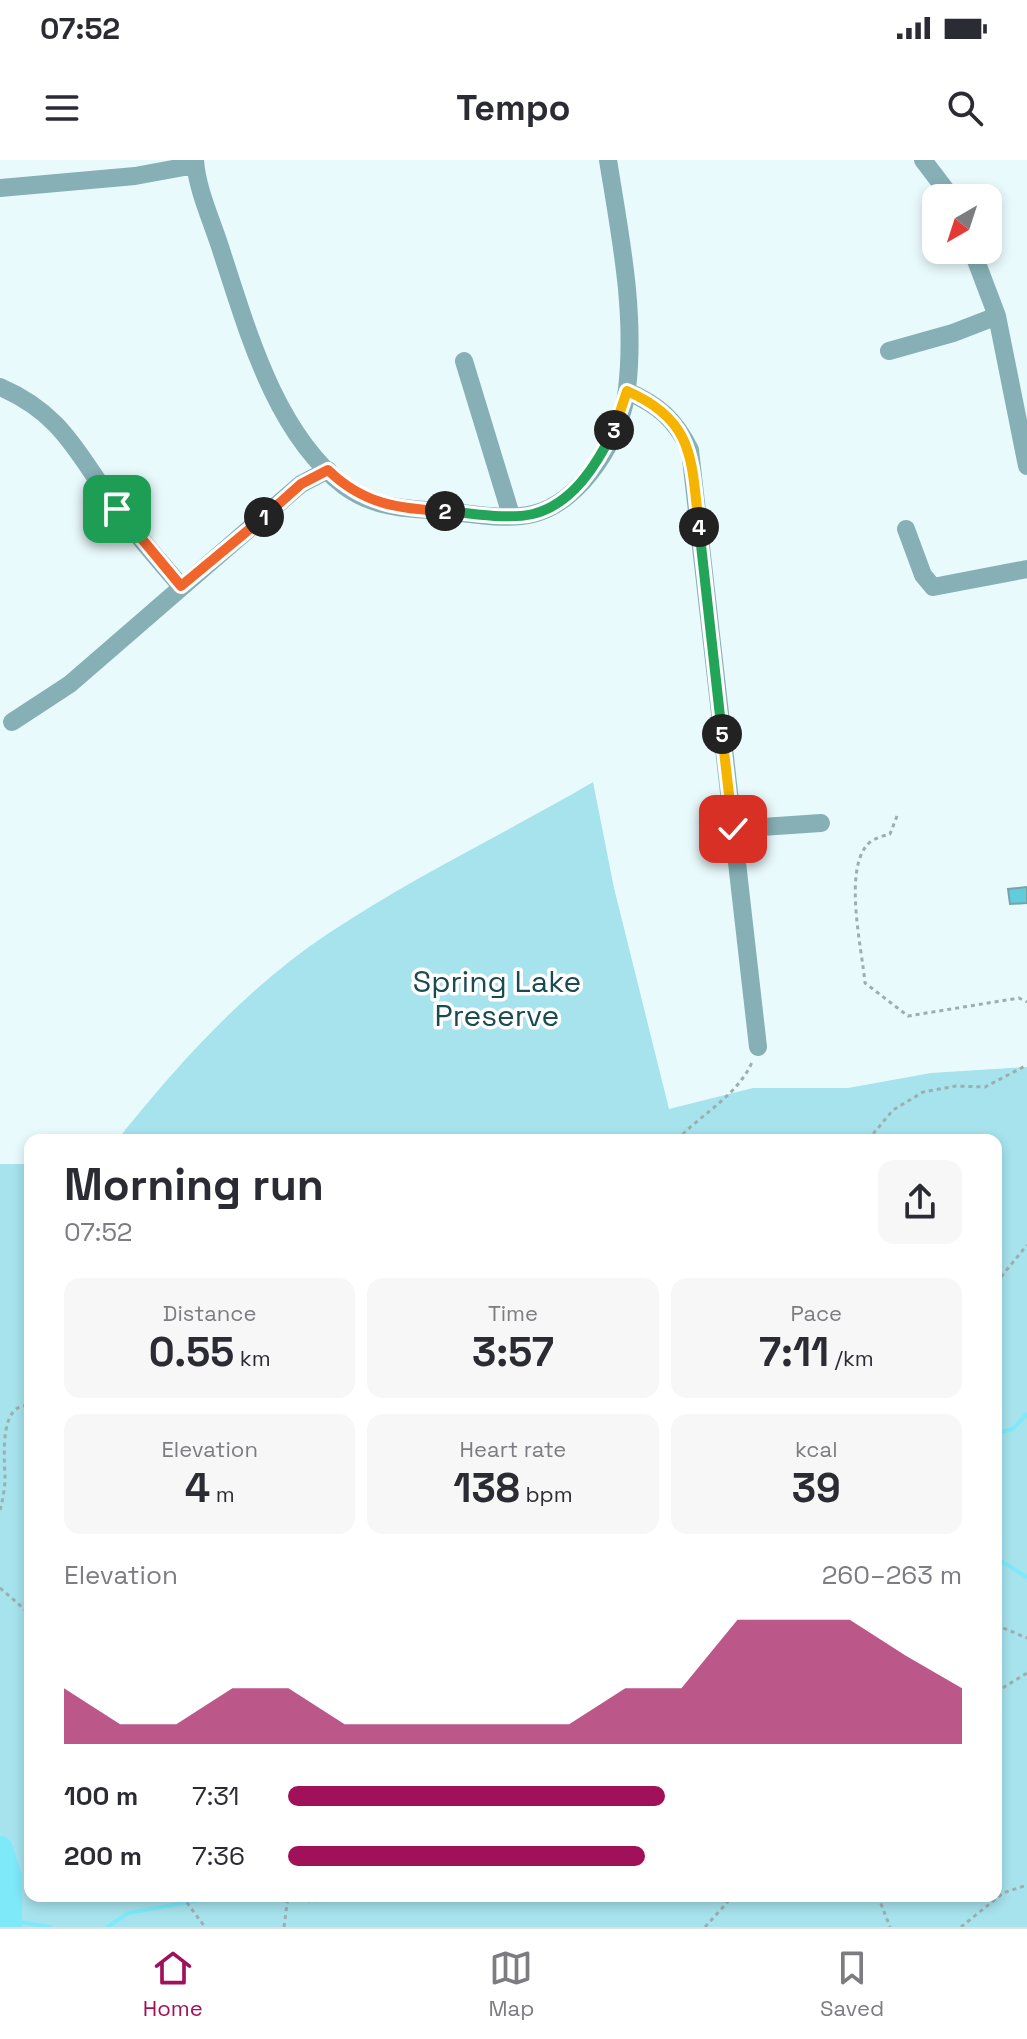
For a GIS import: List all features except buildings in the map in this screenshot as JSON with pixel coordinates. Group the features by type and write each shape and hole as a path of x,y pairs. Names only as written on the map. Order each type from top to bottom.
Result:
{"street":[{"path":"0,188 135,176 195,163 242,320 264,375 288,419 328,470 365,499 398,509 533,514 555,504 577,487 600,458 627,391 629,309 608,160"},
{"path":"923,160 941,184"},
{"path":"977,264 997,316 1027,466"},
{"path":"889,351 953,333 997,316"},
{"path":"464,361 511,515"},
{"path":"0,387 39,406 62,429 117,509 181,586"},
{"path":"627,391 655,403 679,426 690,450 758,1047"},
{"path":"12,722 70,684 301,484 328,470"},
{"path":"906,529 923,575 933,587 1027,569"},
{"path":"733,829 821,823"}],"path":[{"path":"897,816 890,834 871,840 862,852 854,875 865,983 908,1016 1019,998 1027,1002"},
{"path":"682,1134 697,1118 731,1094 747,1074 758,1047"},
{"path":"873,1134 893,1110 923,1092 956,1086 985,1087 1027,1065"},
{"path":"1002,1276 1027,1245"},
{"path":"0,1510 5,1482 1,1426 5,1415 17,1406 24,1406"},
{"path":"0,1588 24,1609"},
{"path":"1002,1628 1027,1638"},
{"path":"1002,1689 1026,1677"},
{"path":"1002,1894 1027,1885"},
{"path":"186,1902 205,1927"},
{"path":"284,1927 287,1902"},
{"path":"705,1927 728,1902"},
{"path":"880,1902 890,1927"},
{"path":"961,1927 992,1902"}],"green space":[{"name":"Spring Lake Preserve","path":"593,782 614,888 669,1109 753,1088 848,1088 931,1073 1027,1067 1027,1927 0,1927 0,1164 24,1164 24,1902 1002,1902 1002,1134 122,1134 165,1083 242,1002 329,933 393,893"}],"waterway":[{"path":"1002,1432 1013,1429 1027,1414"},
{"path":"1002,1562 1027,1577"},
{"path":"0,1849 9,1877 9,1927"},
{"path":"108,1927 128,1913 190,1902"},
{"path":"7,1920 50,1927"}],"route":[{"path":"117,509 181,586 301,484 328,470 344,486 365,499 398,509 533,514 555,504 577,487 600,458 615,428 627,391 655,403 679,426 690,450 733,829"}]}
